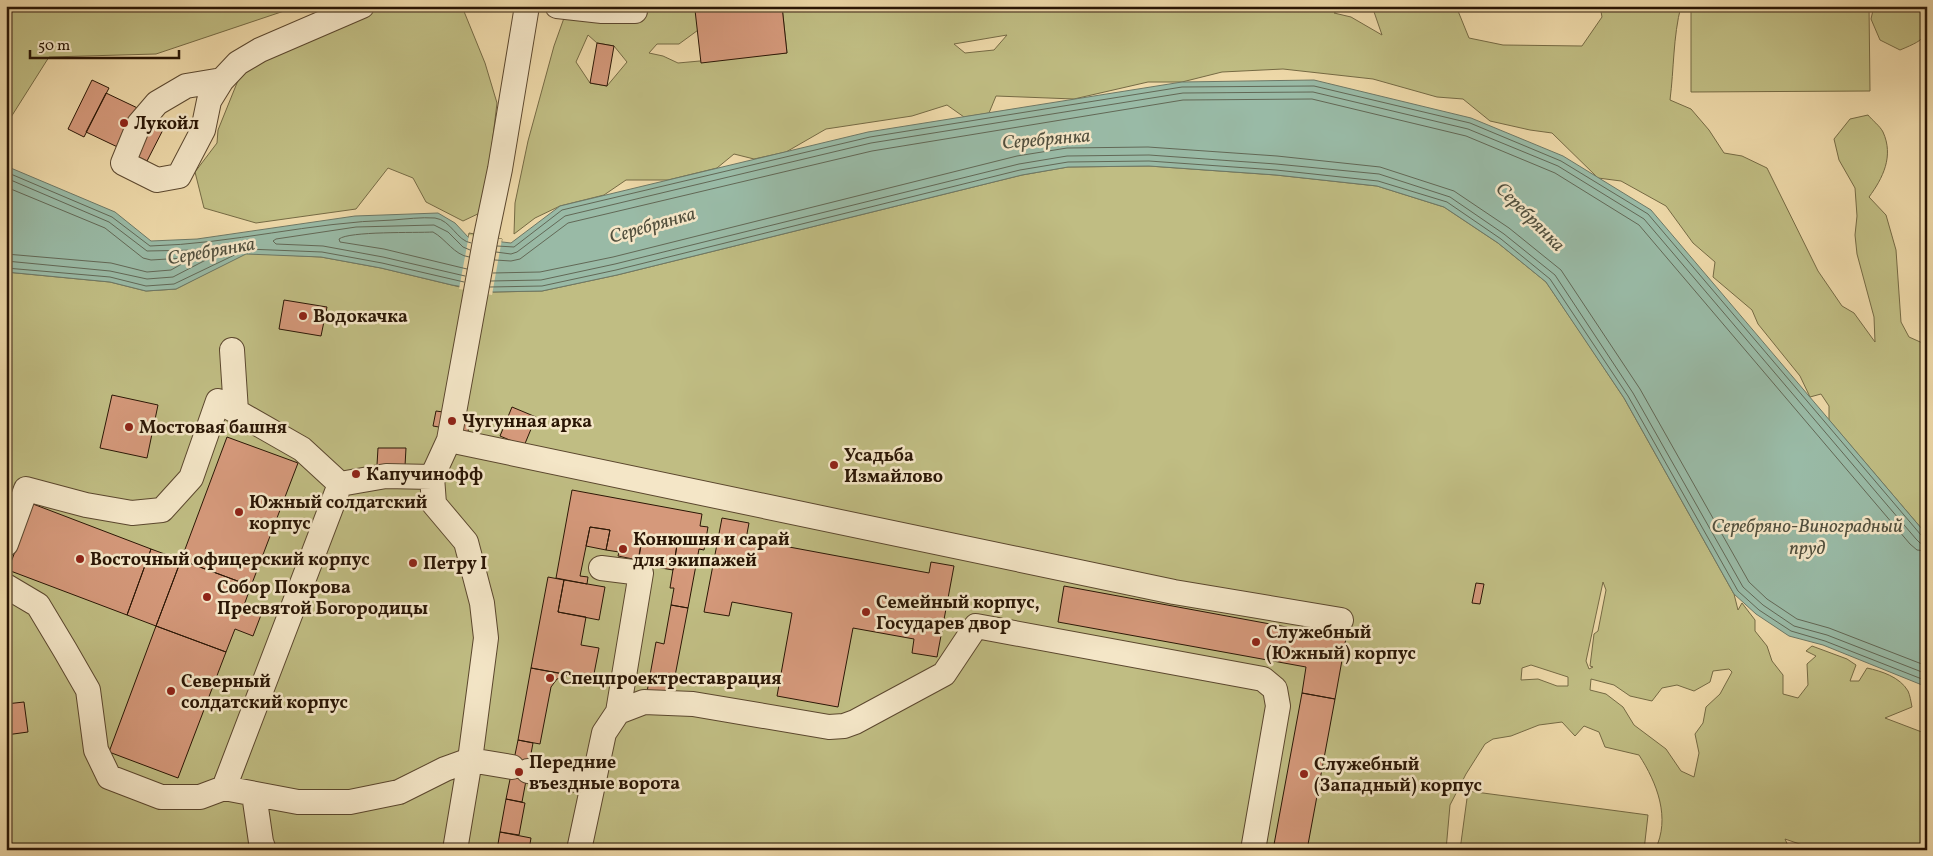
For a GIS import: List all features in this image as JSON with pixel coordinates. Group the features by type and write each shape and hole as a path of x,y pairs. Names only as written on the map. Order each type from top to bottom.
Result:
{"street":[{"path":"222,80 186,86 157,103 139,124 124,163 157,180 179,176 203,130 209,101 222,80 238,63 260,50 362,6"},
{"path":"454,850 470,760 486,638 482,603 466,542 434,504 432,477 449,440 500,169 527,6"},
{"path":"557,6 634,12 635,6"},
{"path":"232,350 236,411"},
{"path":"6,544 26,489 86,505 122,511 162,510 191,478 218,401 302,449 340,484"},
{"path":"449,440 1174,592 1341,620"},
{"path":"340,484 386,476 432,477"},
{"path":"224,788 340,484"},
{"path":"579,850 604,733 618,712 641,573 601,568"},
{"path":"6,586 38,606 88,690 96,750 109,777 161,797 200,797 224,788 298,802 350,802 399,792 445,769 470,760 593,783"},
{"path":"618,712 644,702 693,704 829,727 844,726 855,722 944,674 976,626 1263,679 1276,690 1278,706 1253,850"},
{"path":"254,794 261,842 264,850"}],"shaded area":[{"path":"6,6 299,6 156,54 49,57 6,125"},
{"path":"453,6 463,9 485,63 497,103 484,211 463,221 426,202 413,178 388,168 356,209 256,223 204,208 195,172 217,143 218,130 241,73 281,46 381,7"},
{"path":"651,6 731,6 679,44 657,44 649,53 663,56 678,63 787,53 782,6 1347,6 1334,13 1351,17 1382,35 1372,6 1456,6 1469,38 1503,45 1582,46 1602,17 1600,6 1681,6 1675,41 1670,100 1691,109 1709,130 1724,153 1742,156 1767,168 1818,271 1842,306 1854,313 1875,342 1874,317 1857,254 1855,188 1839,160 1834,139 1850,119 1868,115 1883,132 1886,141 1887,158 1879,182 1869,197 1886,215 1896,250 1901,322 1909,337 1927,345 1927,535 1829,420 1829,406 1821,394 1810,397 1800,376 1758,324 1752,310 1713,277 1715,262 1693,243 1666,206 1621,181 1598,178 1552,133 1490,121 1463,99 1437,97 1373,79 1283,69 1222,72 1182,82 1148,82 1074,99 996,96 989,113 964,117 947,105 912,116 826,129 786,152 754,159 734,154 717,168 668,180 626,180 604,195 560,206 535,218 514,234 515,203 528,141 554,46 564,18 646,13","holes":["588,35 597,43 614,46 627,62 607,86 590,83 576,62","1007,35 994,50 965,53 954,44"]},
{"path":"1691,6 1869,6 1870,91 1691,92"},
{"path":"1874,6 1927,6 1927,24 1924,35 1921,39 1900,50 1880,40 1871,19"},
{"name":"Усадьба Измайлово","path":"1149,166 1276,175 1377,186 1444,207 1498,243 1546,282 1624,398 1734,594 1738,610 1742,603 1755,620 1755,631 1767,646 1772,661 1783,675 1783,694 1798,698 1808,685 1807,664 1816,656 1806,651 1812,646 1847,659 1856,665 1850,681 1859,681 1867,668 1895,678 1905,686 1912,707 1885,718 1927,734 1927,850 1817,850 1785,839 1789,848 1793,850 1655,850 1662,826 1660,801 1646,766 1639,755 1605,747 1599,732 1584,726 1575,736 1562,722 1539,725 1511,736 1493,739 1485,744 1466,774 1450,805 1446,850 6,850 6,272 110,282 146,291 176,289 246,253 321,257 381,268 460,287 469,233 502,239 493,292 542,291 617,275 1022,175 1068,167","holes":["1603,582 1606,590 1598,631 1594,634 1590,666 1593,667 1589,669 1586,661","1531,665 1568,677 1568,686 1557,686 1538,679 1521,680 1522,668","1729,669 1732,672 1720,694 1706,707 1703,723 1695,734 1699,753 1694,777 1681,771 1666,749 1634,725 1623,707 1606,694 1590,690 1591,679 1614,685 1630,696 1652,701 1662,688 1677,685 1694,691 1710,682 1713,671"]},
{"path":"1468,791 1648,815 1644,850 1460,850"}],"water":[{"name":"Серебряно-Виноградный пруд","path":"1314,80 1471,118 1563,156 1651,210 1927,535 1927,687 1823,645 1789,636 1756,614 1734,594 1624,398 1546,282 1498,243 1444,207 1377,186 1276,175 1149,166 1068,167 1022,175 617,275 542,291 493,292 321,257 246,254 176,289 146,291 110,282 6,272 6,166 115,212 151,241 197,239 355,216 438,213 455,223 469,238 511,243 560,206 868,132 1182,82"}],"pier":[{"path":"469,235 502,239 492,295 459,289"}],"building":[{"path":"731,6 782,6 787,53 701,63 695,10"},
{"path":"597,43 614,46 607,86 590,83"},
{"path":"92,80 109,88 84,137 68,129"},
{"path":"106,93 167,122 147,161 86,132"},
{"name":"Водокачка","path":"284,300 327,307 321,336 279,329"},
{"name":"Мостовая башня","path":"112,395 158,405 147,458 100,448"},
{"path":"512,407 536,417 524,446 500,436"},
{"name":"Чугунная арка","path":"436,411 470,416 468,432 433,426"},
{"name":"Южный солдатский корпус","path":"227,437 298,463 251,586 181,560"},
{"path":"378,448 406,448 405,466 377,465"},
{"name":"Конюшня и сарай для экипажей","path":"572,490 702,514 700,526 708,527 704,550 699,549 688,608 671,605 674,588 670,588 677,545 642,539 638,560 618,556 619,552 606,550 610,530 590,527 580,576 588,577 587,584 556,578"},
{"name":"Восточный офицерский корпус","path":"33,504 151,549 127,615 8,570"},
{"name":"Семейный корпус, Государев двор","path":"722,518 749,523 746,539 929,573 931,562 954,566 937,657 912,653 914,639 853,628 838,707 777,696 792,613 732,602 729,616 704,612"},
{"path":"590,527 610,530 606,550 586,546"},
{"path":"642,539 677,545 673,570 638,564"},
{"path":"151,549 181,560 156,626 127,615"},
{"name":"Собор Покрова Пресвятой Богородицы","path":"181,560 251,586 243,608 261,615 253,636 235,629 226,652 156,626"},
{"path":"548,577 564,580 558,612 586,617 581,645 599,648 593,679 531,668"},
{"path":"564,580 605,587 599,620 558,612"},
{"path":"1476,583 1484,584 1480,604 1472,603"},
{"name":"Служебный (Южный) корпус","path":"1064,586 1346,638 1335,699 1302,693 1306,667 1058,622"},
{"path":"671,605 688,608 671,697 647,692 656,642 664,644"},
{"name":"Северный солдатский корпус","path":"156,626 226,652 178,778 109,752"},
{"path":"531,668 568,675 557,679 551,687 540,744 518,740"},
{"name":"Служебный (Западный) корпус","path":"1302,693 1335,699 1307,850 1273,850"},
{"path":"24,702 28,732 6,735 6,704"},
{"name":"Передние въездные ворота","path":"518,740 533,743 522,802 506,799"},
{"path":"506,799 525,803 519,835 500,832"},
{"path":"500,832 531,838 529,850 497,850"}],"place":[{"name":"Лукойл","path":"124,123"},
{"name":"Водокачка","path":"303,316"},
{"name":"Чугунная арка","path":"452,421"},
{"name":"Мостовая башня","path":"129,427"},
{"name":"Усадьба Измайлово","path":"834,465"},
{"name":"Капучинофф","path":"356,474"},
{"name":"Южный солдатский корпус","path":"239,512"},
{"name":"Конюшня и сарай для экипажей","path":"623,549"},
{"name":"Восточный офицерский корпус","path":"80,559"},
{"name":"Петру I","path":"413,563"},
{"name":"Собор Покрова Пресвятой Богородицы","path":"207,597"},
{"name":"Семейный корпус, Государев двор","path":"866,612"},
{"name":"Служебный (Южный) корпус","path":"1256,642"},
{"name":"Спецпроектреставрация","path":"550,678"},
{"name":"Северный солдатский корпус","path":"171,691"},
{"name":"Передние въездные ворота","path":"519,772"},
{"name":"Служебный (Западный) корпус","path":"1304,774"}],"water label":[{"name":"Серебрянка","path":"1046,138"},
{"name":"Серебрянка","path":"1531,216"},
{"name":"Серебрянка","path":"652,224"},
{"name":"Серебрянка","path":"211,250"}]}
